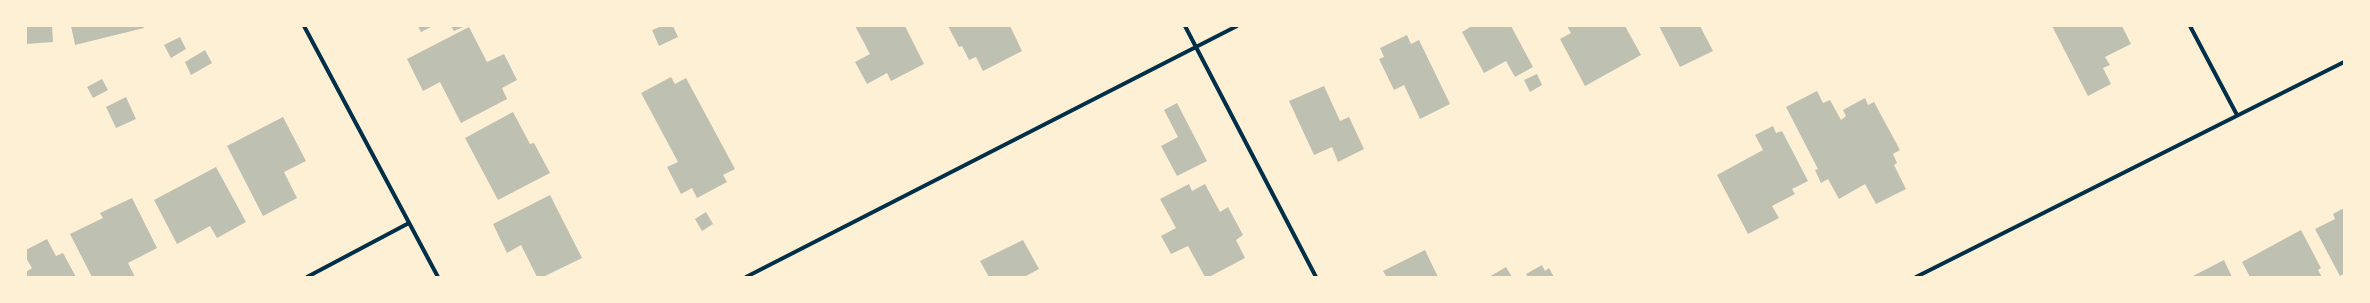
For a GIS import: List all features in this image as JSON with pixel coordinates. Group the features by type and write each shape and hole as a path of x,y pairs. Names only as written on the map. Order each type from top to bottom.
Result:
{"street":[{"path":"304,26 438,277"},
{"path":"1185,26 1316,277"},
{"path":"746,277 1237,26"},
{"path":"2190,26 2237,115"},
{"path":"1916,277 2344,62"},
{"path":"307,277 409,223"}],"building":[{"path":"26,26 52,26 53,42 26,44"},
{"path":"71,26 143,26 144,28 75,45"},
{"path":"418,26 433,26 421,32"},
{"path":"451,26 465,26 454,31"},
{"path":"662,26 673,26 678,37 659,46 652,30"},
{"path":"855,26 905,26 924,64 891,81 887,73 867,84 855,62 870,54"},
{"path":"948,26 1010,26 1022,51 983,71 976,57 969,60 962,46 959,47"},
{"path":"1472,26 1511,26 1533,67 1515,77 1506,61 1484,73 1462,32"},
{"path":"1567,26 1625,26 1641,55 1585,86 1560,39 1571,33"},
{"path":"1659,26 1700,26 1713,51 1680,67"},
{"path":"2052,26 2122,26 2131,44 2105,57 2110,65 2103,68 2111,84 2088,96"},
{"path":"469,27 487,62 504,54 517,80 502,88 507,99 461,123 440,82 423,91 407,59"},
{"path":"1407,35 1411,44 1419,40 1450,104 1420,119 1404,85 1394,90 1379,59 1384,57 1380,48"},
{"path":"180,37 186,49 171,58 164,45"},
{"path":"205,50 212,63 191,75 185,62"},
{"path":"1537,74 1542,85 1530,92 1524,80"},
{"path":"671,77 675,84 686,78 735,169 723,175 727,182 697,198 692,188 681,194 667,167 678,162 641,93"},
{"path":"102,79 108,90 93,98 87,87"},
{"path":"1324,86 1340,121 1349,117 1364,149 1338,162 1332,147 1314,155 1289,101"},
{"path":"1817,91 1823,103 1830,100 1841,120 1846,116 1843,110 1865,98 1868,105 1874,102 1900,150 1893,154 1897,163 1894,165 1906,189 1876,204 1865,184 1839,199 1828,179 1821,183 1815,170 1818,169 1786,107"},
{"path":"126,97 136,119 116,128 106,107"},
{"path":"1177,103 1207,161 1177,176 1161,146 1178,137 1164,110"},
{"path":"513,112 530,144 534,143 550,173 498,200 465,138"},
{"path":"283,117 306,161 284,172 297,198 263,216 227,146"},
{"path":"1773,126 1776,133 1782,131 1808,181 1792,189 1795,194 1772,206 1779,218 1748,234 1717,175 1763,150 1755,135"},
{"path":"216,167 246,222 217,238 210,226 177,244 154,200"},
{"path":"1189,184 1192,191 1205,184 1220,212 1228,207 1243,235 1236,240 1245,258 1209,277 1205,277 1188,246 1171,254 1161,236 1176,228 1160,199"},
{"path":"550,195 582,258 543,277 537,277 521,245 507,253 493,224"},
{"path":"132,198 157,248 128,263 135,277 92,277 70,234 103,218 100,213"},
{"path":"2344,208 2344,274 2340,276 2315,229 2335,219 2333,214"},
{"path":"706,212 713,224 702,231 695,219"},
{"path":"2301,230 2321,268 2318,270 2322,277 2250,277 2242,262"},
{"path":"47,239 56,256 63,253 76,277 26,277 26,272 32,268 26,258 26,250"},
{"path":"1023,240 1039,269 1024,277 989,277 980,261"},
{"path":"1425,250 1438,277 1384,277 1386,276 1383,271"},
{"path":"2224,260 2232,277 2191,277"},
{"path":"1542,265 1545,271 1549,268 1554,277 1528,277 1526,274"},
{"path":"1506,267 1512,277 1489,277"}]}
